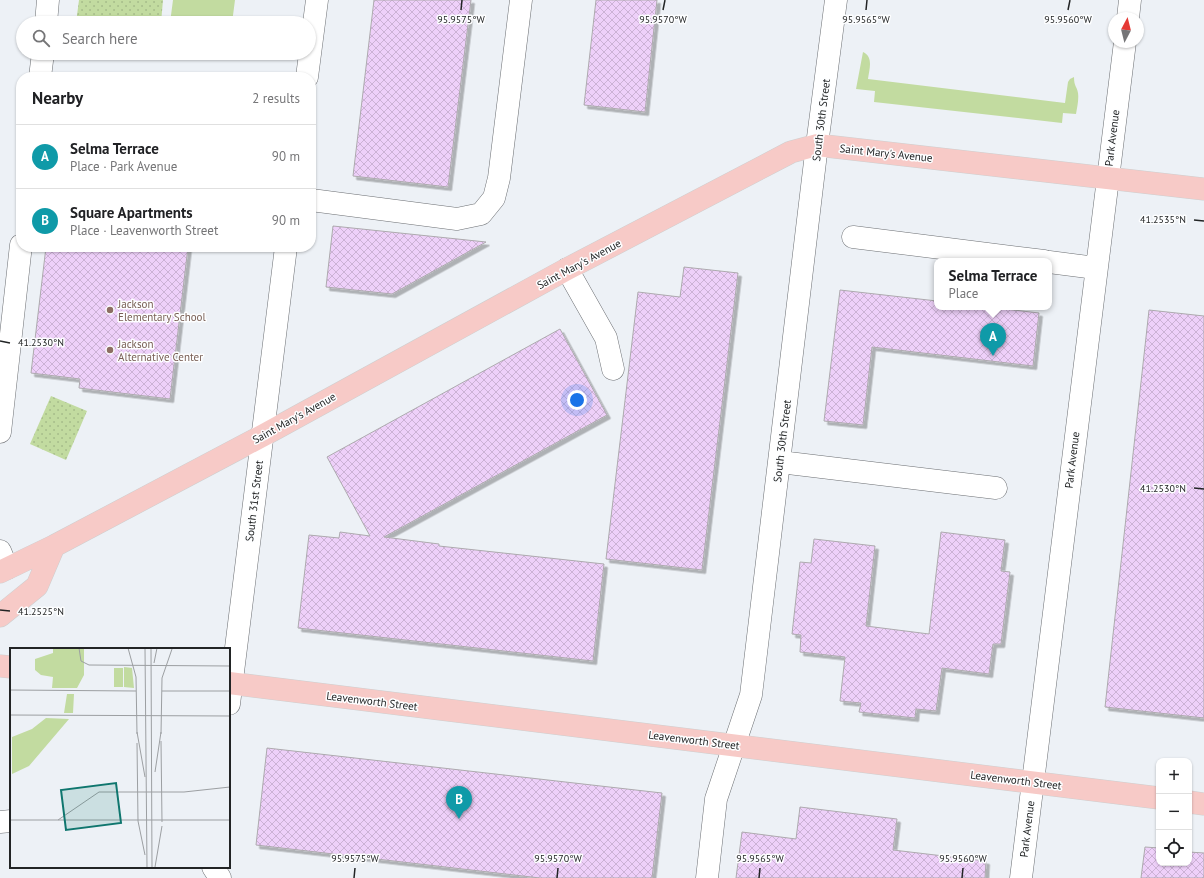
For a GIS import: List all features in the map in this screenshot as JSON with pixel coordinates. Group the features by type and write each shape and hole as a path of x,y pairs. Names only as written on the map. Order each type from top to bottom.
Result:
{"main road":[{"name":"Saint Mary's Avenue","path":"2,564 54,546 262,436 567,269 791,152 817,145 1204,189"},
{"path":"0,616 37,586 54,546"},
{"path":"0,666 10,667"},
{"name":"Leavenworth Street","path":"230,690 734,745 1156,798"},
{"path":"1192,802 1204,804"}],"street":[{"path":"47,16 48,0"},
{"path":"315,16 317,0"},
{"path":"316,201 457,219 481,214 494,198 499,178 521,0"},
{"name":"South 30th Street","path":"707,878 716,799 751,695 817,145 836,0"},
{"path":"1129,12 1130,0"},
{"name":"Park Avenue","path":"1021,878 1124,48"},
{"path":"40,72 41,60"},
{"path":"308,72 309,60"},
{"path":"853,237 1020,258"},
{"path":"0,432 20,252"},
{"name":"South 31st Street","path":"230,690 285,252"},
{"path":"1052,262 1096,268"},
{"path":"567,269 606,338 613,370"},
{"path":"780,462 996,488"},
{"path":"0,822 10,821"},
{"path":"215,868 220,878"}],"green space":[{"path":"79,0 163,0 162,16 77,16"},
{"path":"173,0 235,0 233,16 171,16"},
{"path":"863,52 869,57 870,60 868,79 1065,103 1068,82 1074,77 1074,83 1078,91 1076,114 1063,113 1062,123 874,102 875,91 856,89"},
{"path":"51,396 87,411 66,460 30,444"}],"building":[{"path":"374,0 471,0 448,187 353,176"},
{"path":"596,0 657,0 645,112 584,105"},
{"path":"333,226 486,242 392,294 326,287"},
{"name":"Jackson Elementary School","path":"45,252 187,252 170,399 79,388 80,379 31,373"},
{"path":"684,267 738,273 702,570 606,559 638,292 680,297"},
{"path":"840,290 934,301 934,310 1014,310 1039,313 1033,366 872,347 863,425 824,421"},
{"path":"1149,310 1204,316 1204,718 1105,707"},
{"path":"560,329 607,415 384,537 439,544 439,546 604,564 593,661 298,628 309,535 339,538 340,532 370,536 327,457"},
{"path":"941,532 1005,540 1001,571 1010,572 1001,644 993,644 989,674 942,668 936,711 916,709 915,718 859,712 861,703 840,701 845,657 800,652 801,635 792,634 800,562 811,563 814,539 875,546 866,626 929,634"},
{"path":"267,748 662,793 652,878 540,878 256,845"},
{"path":"800,807 897,819 893,850 986,861 985,878 736,878 742,832 796,839"},
{"path":"1145,847 1156,848 1156,866 1192,866 1192,852 1204,853 1204,878 1141,878"}],"place":[{"name":"Jackson Elementary School","path":"110,310"},
{"name":"Jackson Alternative Center","path":"110,350"},
{"name":"Selma Terrace","path":"993,356"},
{"name":"Square Apartments","path":"459,819"}]}
